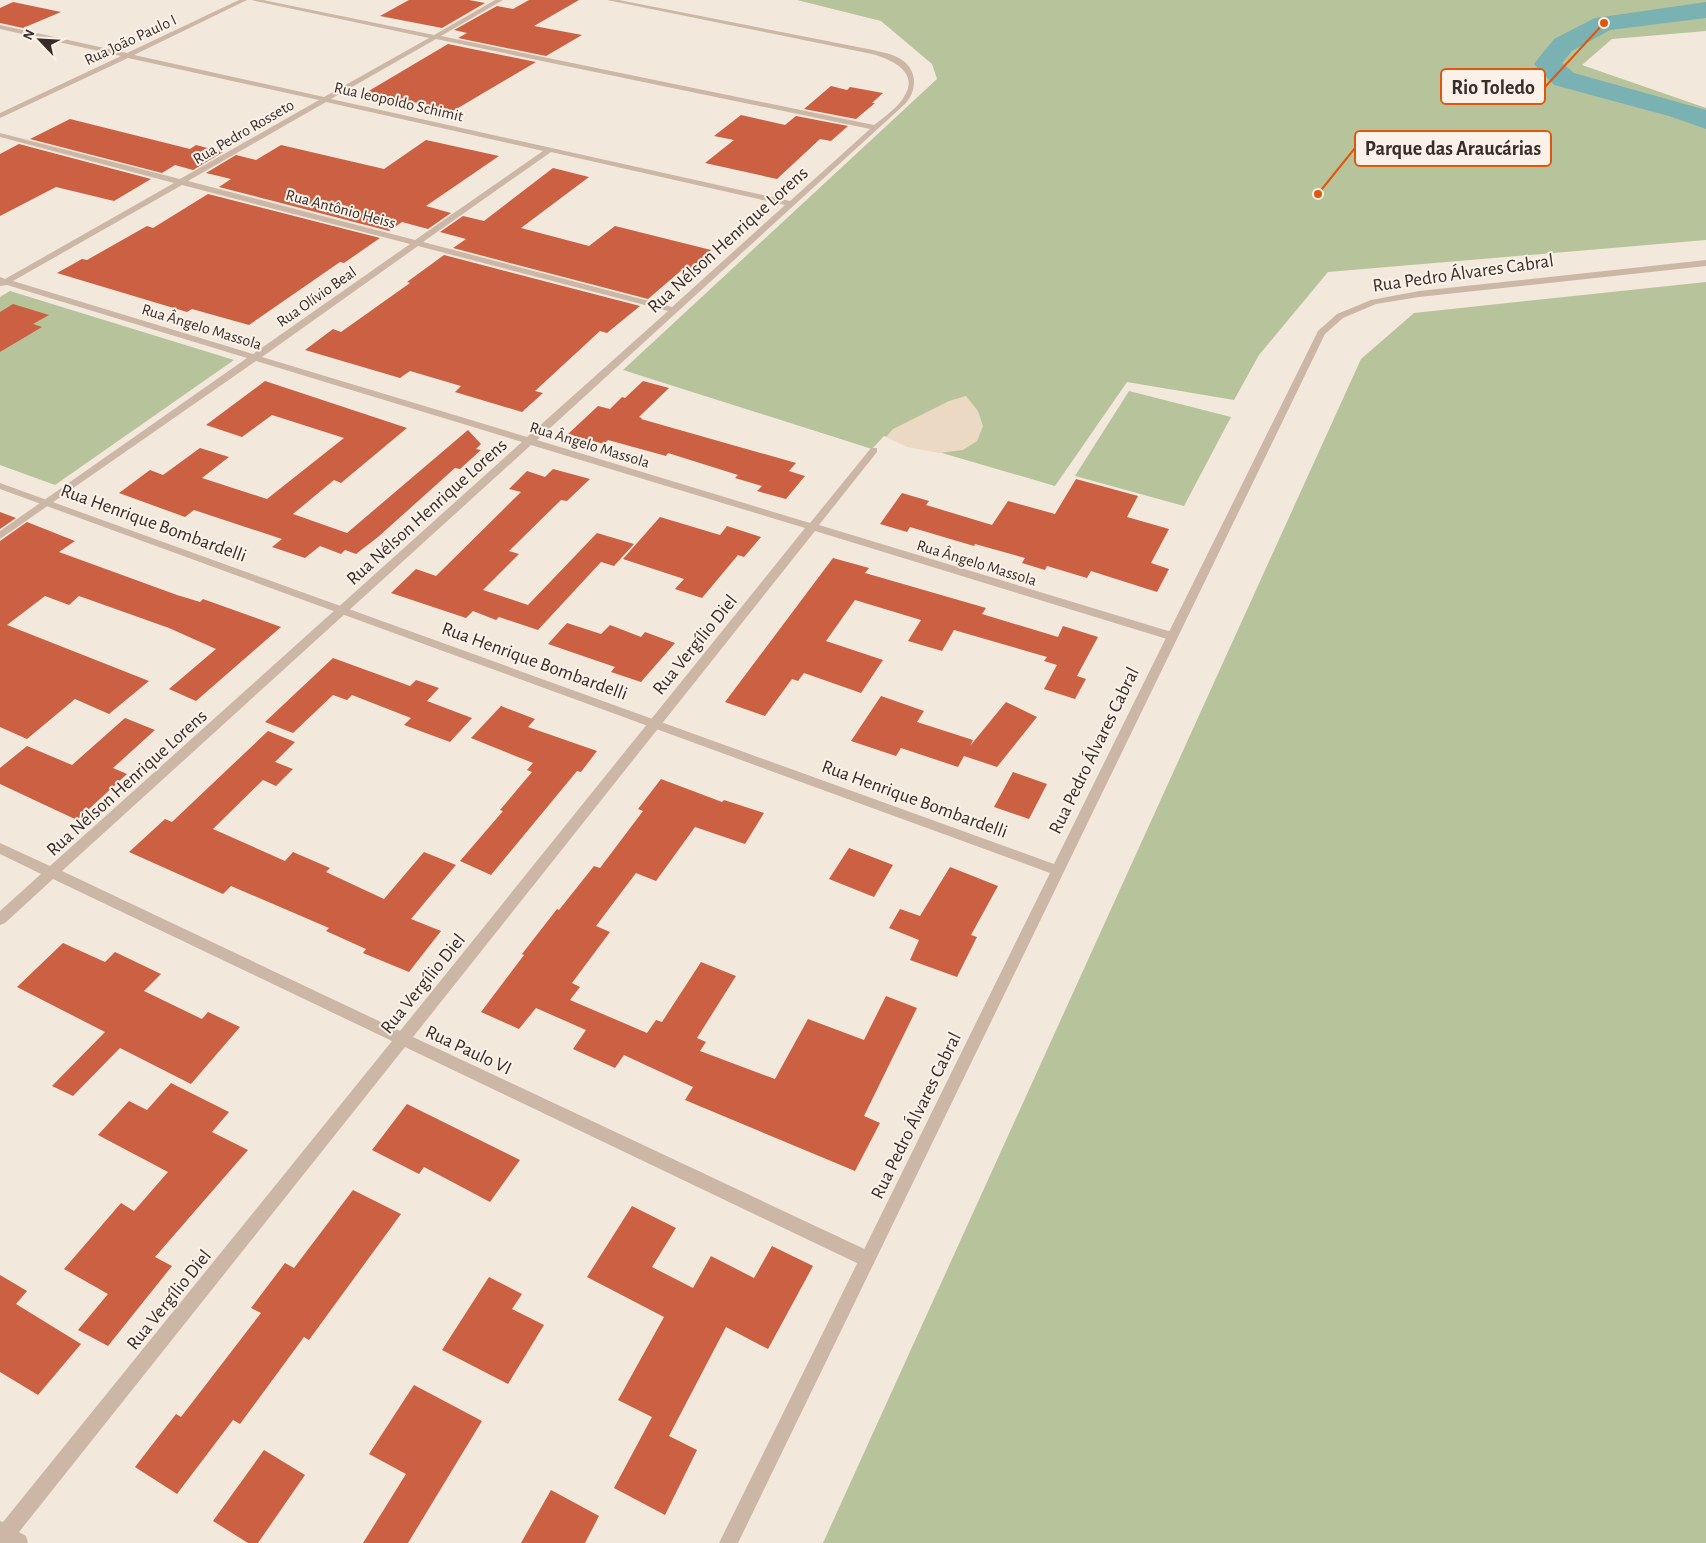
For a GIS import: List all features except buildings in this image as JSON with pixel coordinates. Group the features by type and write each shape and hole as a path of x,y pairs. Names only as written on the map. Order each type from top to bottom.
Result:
{"street":[{"name":"Rua João Paulo I","path":"0,116 244,0"},
{"path":"254,0 876,128"},
{"name":"Rua Pedro Rosseto","path":"2,282 500,0"},
{"name":"Rua Nélson Henrique Lorens","path":"0,919 876,128 910,94 912,87 911,78 896,59 873,52 610,0"},
{"name":"Rua leopoldo Schimit","path":"0,27 792,204"},
{"name":"Rua Antônio Heiss","path":"0,135 674,310"},
{"name":"Rua Olívio Beal","path":"0,536 551,149"},
{"name":"Rua Pedro Álvares Cabral","path":"728,1543 1321,333 1340,316 1374,302 1419,294 1706,263"},
{"name":"Rua Ângelo Massola","path":"2,282 255,357 1171,636"},
{"name":"Rua Vergílio Diel","path":"6,1537 874,450"},
{"name":"Rua Henrique Bombardelli","path":"0,486 1057,870"},
{"name":"Rua Paulo VI","path":"0,848 867,1259"}],"green space":[{"path":"797,0 1706,0 1706,31 1612,39 1582,65 1706,108 1706,240 1328,272 1259,355 1234,400 1127,382 1055,486 884,436 872,449 623,370 937,79 932,64 881,21"},
{"path":"1706,282 1706,1543 823,1543 1361,359 1414,313"},
{"path":"10,291 234,360 55,485 0,465 0,297"},
{"path":"1129,391 1231,417 1184,506 1075,476"}],"shaded area":[{"path":"966,396 978,411 983,426 977,441 963,450 939,453 907,447 886,437 893,429 949,401"}],"waterway":[{"path":"1706,10 1604,23 1563,45 1547,64 1564,79 1679,110 1706,120"}],"place":[{"name":"Rio Toledo","path":"1604,23"},
{"name":"Parque das Araucárias","path":"1318,194"}]}
